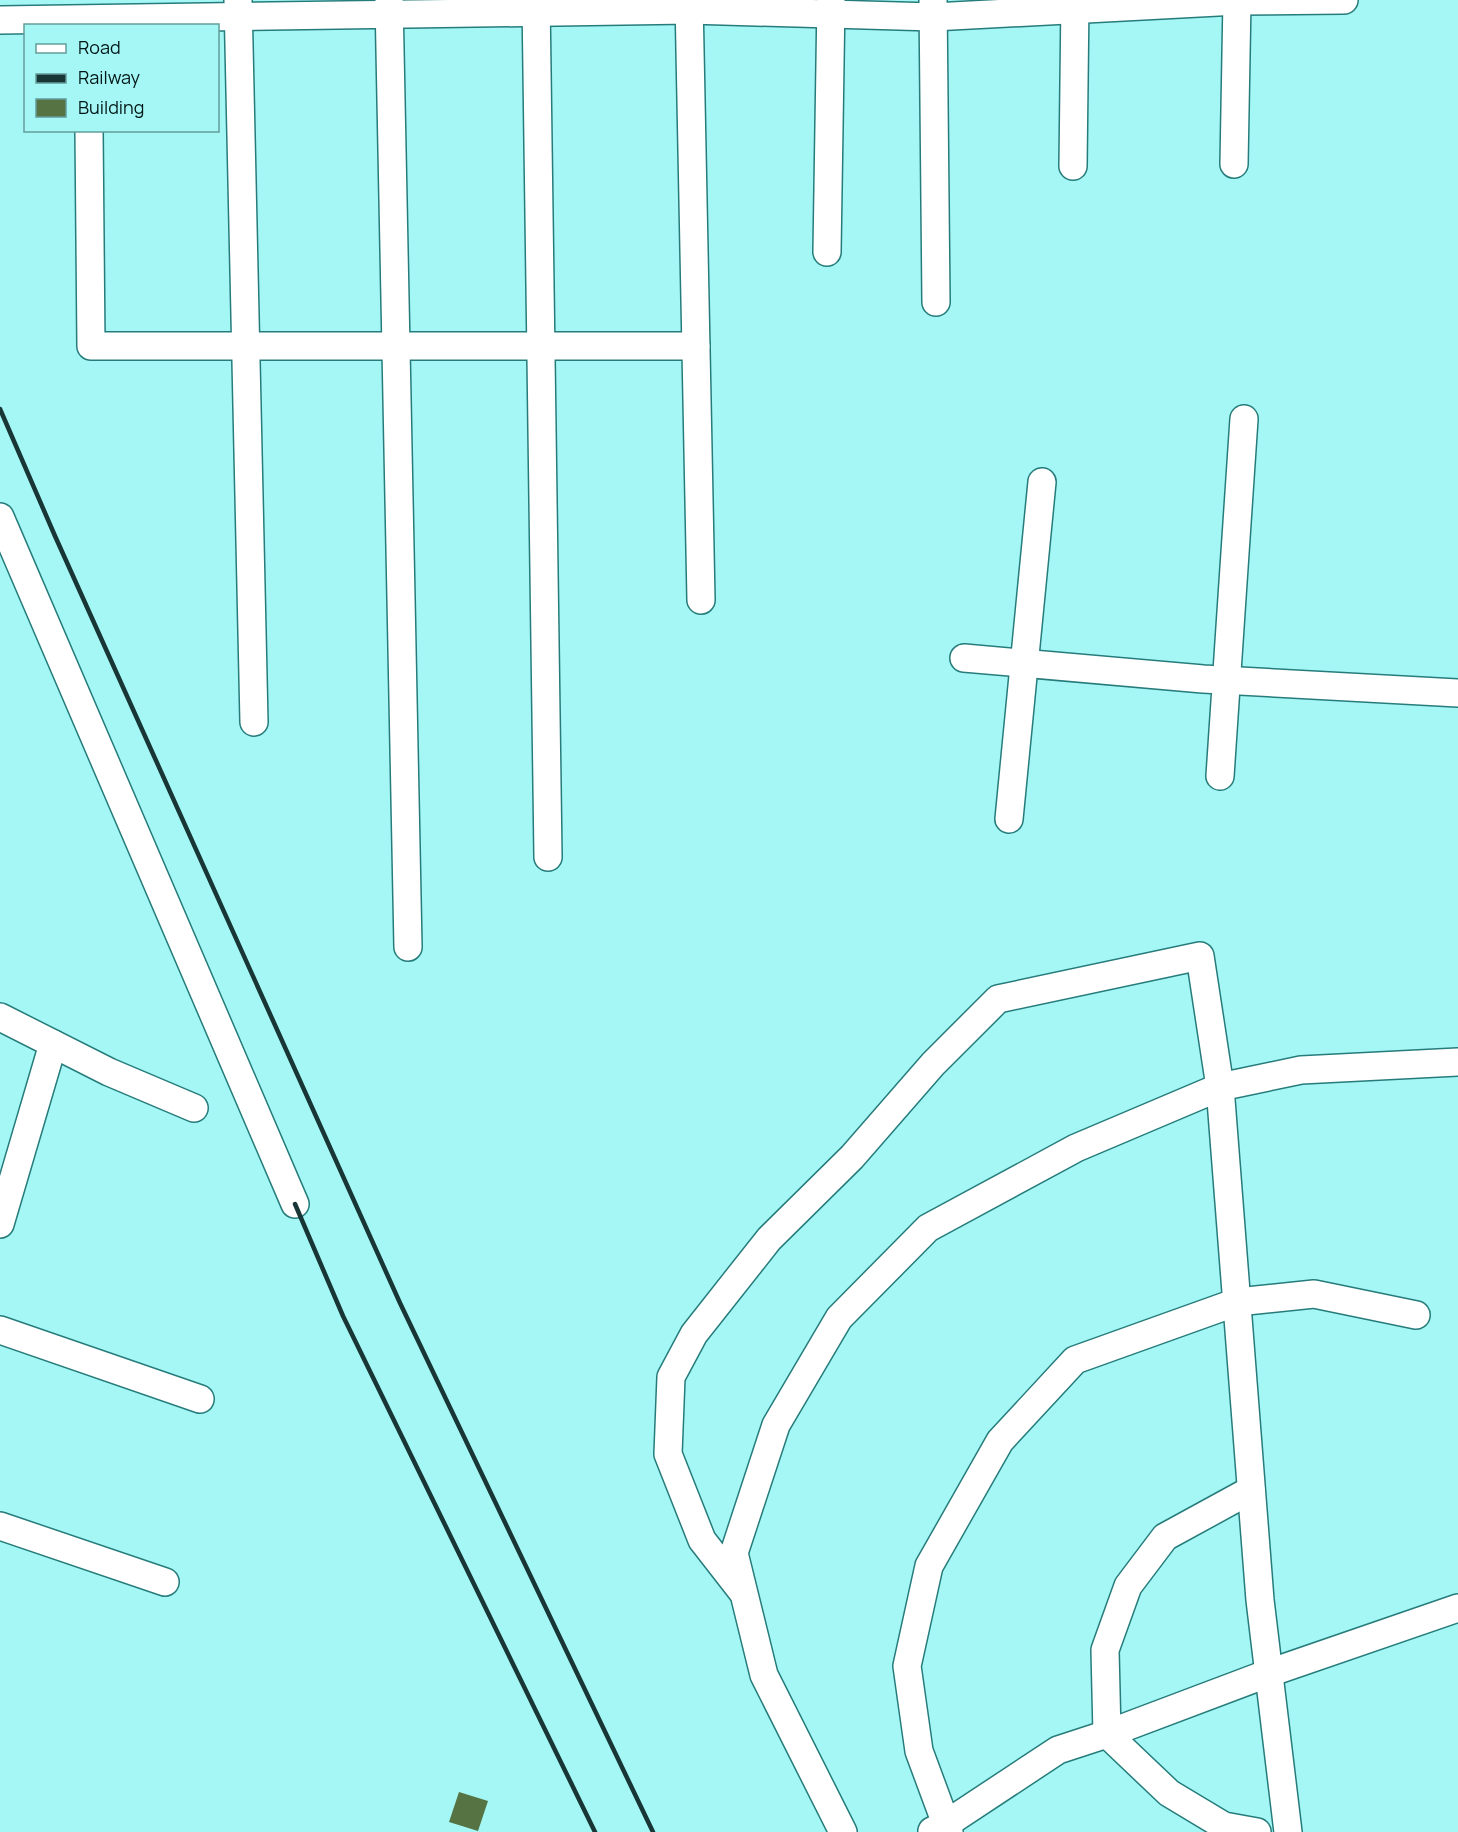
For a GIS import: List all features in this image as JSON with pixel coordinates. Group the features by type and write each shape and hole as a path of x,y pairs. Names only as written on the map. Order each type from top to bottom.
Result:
{"street":[{"path":"0,20 238,8 689,5 933,8 1237,0 1344,0"},
{"path":"1234,164 1237,0"},
{"path":"689,5 701,600"},
{"path":"1073,166 1075,5"},
{"path":"536,6 548,857"},
{"path":"389,7 408,947"},
{"path":"827,252 831,7"},
{"path":"238,8 254,722"},
{"path":"933,8 936,302"},
{"path":"89,132 92,346 696,346"},
{"path":"1220,776 1244,419"},
{"path":"1009,819 1041,482"},
{"path":"0,517 296,1204"},
{"path":"964,658 1227,680 1458,693"},
{"path":"744,1594 702,1540 668,1454 671,1377 694,1334 769,1239 852,1156 933,1064 998,999 1200,956 1220,1087 1260,1600 1288,1832"},
{"path":"0,1017 109,1072 194,1108"},
{"path":"0,1224 53,1044"},
{"path":"843,1832 764,1675 734,1552 776,1425 839,1318 928,1228 1076,1148 1220,1087 1301,1070 1458,1062"},
{"path":"1416,1315 1314,1294 1237,1302 1075,1360 1000,1441 929,1566 907,1666 919,1751 941,1829 1058,1750 1269,1673 1458,1608"},
{"path":"0,1330 200,1399"},
{"path":"1251,1490 1165,1537 1128,1586 1105,1650 1107,1734 1169,1793 1224,1827 1257,1832"},
{"path":"0,1526 165,1582"}],"building":[{"path":"459,1792 488,1801 478,1831 449,1822"}],"railway":[{"path":"0,409 400,1303 653,1832"},
{"path":"295,1204 343,1316 595,1832"}]}
